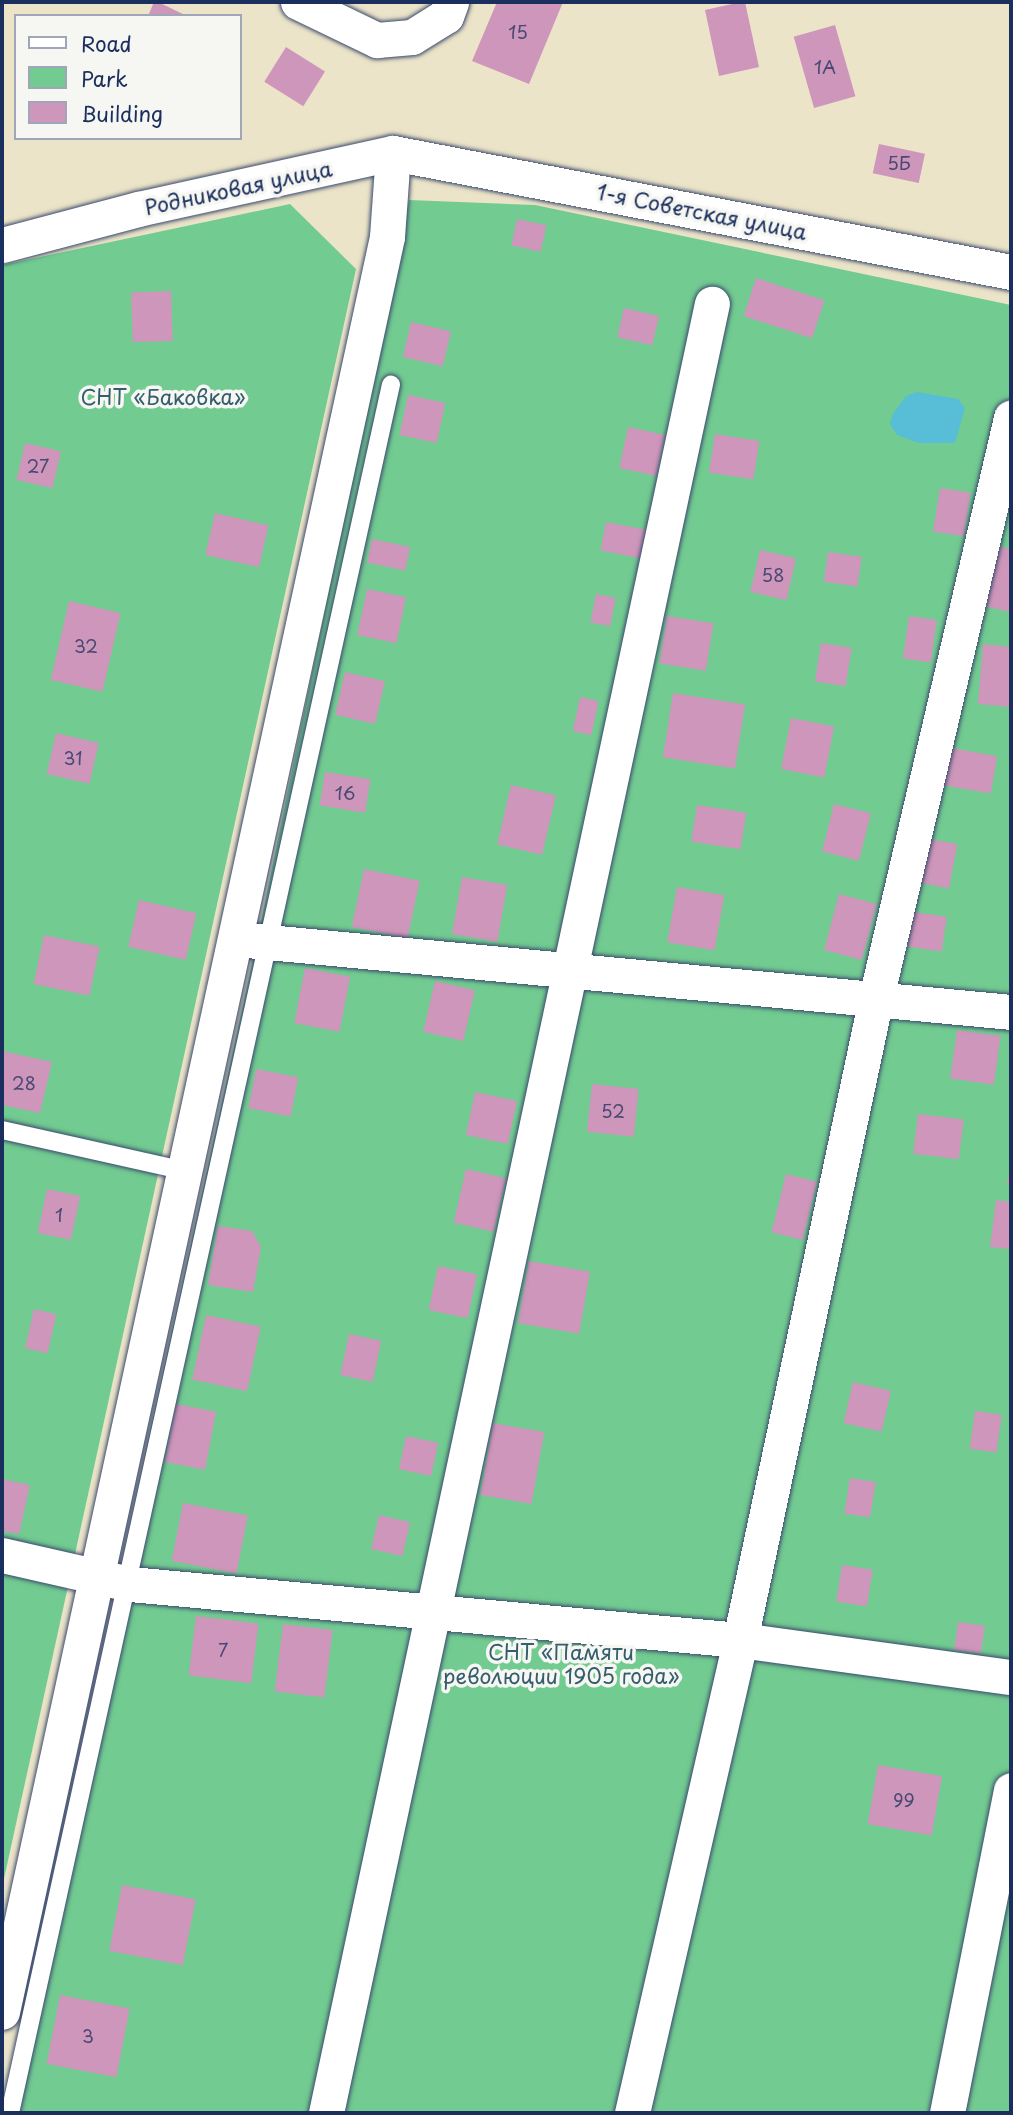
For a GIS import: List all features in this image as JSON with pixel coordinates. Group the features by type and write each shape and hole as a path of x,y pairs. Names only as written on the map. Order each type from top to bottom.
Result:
{"street":[{"path":"298,2 377,40 412,37 446,16 451,2"},
{"path":"2,2012 7,1968 113,1580 185,1171 387,237 393,153"},
{"name":"Родниковая улица","path":"2,244 138,209 393,153"},
{"name":"1-я Советская улица","path":"393,153 1011,272"},
{"path":"326,2113 431,1609 712,304"},
{"path":"632,2113 740,1640 876,998 1011,418"},
{"path":"236,939 1011,1012"},
{"path":"2,1555 113,1580 740,1640 1011,1677"},
{"path":"947,2113 1011,1790"}],"lane":[{"path":"10,2113 113,1580 271,942 391,384"},
{"path":"2,1130 185,1171"}],"green space":[{"name":"СНТ «Памяти революции 1905 года»","path":"409,200 535,205 1011,305 1011,2113 2,2113 257,941"},
{"name":"СНТ «Баковка»","path":"290,204 356,269 2,1888 2,265"}],"water":[{"path":"917,392 958,399 965,408 955,443 919,443 897,435 890,424 893,414 906,396"}],"building":[{"path":"154,2 158,2 183,14 149,14"},
{"path":"497,2 563,2 529,84 472,61"},
{"path":"745,2 759,67 719,76 705,10"},
{"path":"835,25 855,96 814,108 794,37"},
{"path":"286,47 325,71 303,106 264,82"},
{"path":"879,144 925,154 919,183 873,173"},
{"path":"517,219 546,225 541,252 511,245"},
{"path":"756,278 824,300 812,338 744,316"},
{"path":"171,291 173,341 133,342 131,292"},
{"path":"624,308 659,316 652,345 617,337"},
{"path":"411,322 451,331 443,366 403,357"},
{"path":"408,395 445,403 437,443 399,435"},
{"path":"628,427 665,435 656,476 619,468"},
{"path":"715,434 759,441 753,480 709,473"},
{"path":"25,443 61,451 53,488 16,480"},
{"path":"940,488 971,493 964,536 933,531"},
{"path":"215,513 269,525 259,567 205,555"},
{"path":"606,522 647,530 642,558 600,550"},
{"path":"372,539 410,547 405,571 367,562"},
{"path":"997,546 1011,549 1011,612 984,606"},
{"path":"760,550 796,558 786,600 750,592"},
{"path":"828,552 862,557 857,586 824,582"},
{"path":"367,589 406,597 396,643 357,635"},
{"path":"596,594 616,598 610,626 590,622"},
{"path":"69,601 121,613 102,692 51,680"},
{"path":"667,616 713,623 706,671 659,663"},
{"path":"909,616 937,620 931,662 903,659"},
{"path":"821,643 852,648 846,686 815,682"},
{"path":"983,644 1011,647 1011,707 978,704"},
{"path":"345,672 385,681 375,724 335,715"},
{"path":"673,693 745,704 735,769 663,757"},
{"path":"580,697 599,701 591,735 573,731"},
{"path":"791,718 834,726 824,777 781,769"},
{"path":"56,733 99,743 89,784 47,774"},
{"path":"951,748 997,756 991,794 944,785"},
{"path":"325,772 370,779 365,813 320,806"},
{"path":"511,785 556,795 542,855 497,844"},
{"path":"834,804 871,813 859,861 822,852"},
{"path":"697,805 746,813 741,849 691,842"},
{"path":"925,838 957,844 949,888 916,882"},
{"path":"364,869 420,881 407,939 352,927"},
{"path":"462,877 507,885 497,942 452,934"},
{"path":"677,887 724,895 715,950 667,942"},
{"path":"839,894 877,904 862,960 824,950"},
{"path":"139,900 196,913 186,960 128,947"},
{"path":"913,912 947,917 942,951 908,947"},
{"path":"44,935 100,947 89,996 34,984"},
{"path":"305,968 350,977 339,1032 294,1023"},
{"path":"435,981 475,990 463,1041 423,1032"},
{"path":"957,1030 1001,1036 994,1085 950,1079"},
{"path":"2,1051 52,1062 40,1113 2,1105"},
{"path":"256,1069 298,1077 291,1116 248,1108"},
{"path":"592,1084 639,1089 634,1137 587,1132"},
{"path":"475,1092 517,1101 508,1144 466,1135"},
{"path":"918,1114 964,1120 959,1159 913,1154"},
{"path":"1010,1167 1011,1184 1007,1184"},
{"path":"466,1169 506,1178 494,1232 454,1223"},
{"path":"786,1174 817,1182 803,1240 771,1232"},
{"path":"47,1189 80,1196 71,1240 38,1233"},
{"path":"996,1200 1011,1202 1011,1249 990,1247"},
{"path":"218,1226 252,1231 261,1247 253,1292 208,1285"},
{"path":"529,1261 590,1272 579,1334 518,1323"},
{"path":"438,1266 477,1274 468,1318 429,1310"},
{"path":"34,1309 56,1314 47,1353 25,1348"},
{"path":"206,1315 261,1327 247,1391 192,1380"},
{"path":"349,1334 381,1341 373,1382 340,1375"},
{"path":"853,1382 891,1391 882,1432 844,1423"},
{"path":"176,1404 216,1412 205,1470 165,1462"},
{"path":"975,1411 1002,1415 996,1452 970,1449"},
{"path":"493,1423 544,1432 532,1504 480,1495"},
{"path":"406,1436 438,1443 431,1476 399,1469"},
{"path":"850,1478 876,1482 870,1518 844,1514"},
{"path":"2,1479 30,1485 19,1534 2,1531"},
{"path":"183,1503 248,1516 237,1574 172,1561"},
{"path":"379,1515 410,1522 402,1556 371,1549"},
{"path":"842,1565 873,1570 867,1606 836,1602"},
{"path":"196,1616 259,1624 251,1683 189,1676"},
{"path":"958,1622 985,1626 981,1653 954,1650"},
{"path":"283,1624 333,1630 324,1698 275,1691"},
{"path":"878,1765 942,1776 932,1835 868,1824"},
{"path":"122,1885 196,1899 183,1965 109,1951"},
{"path":"60,1995 130,2009 116,2077 47,2064"}]}
